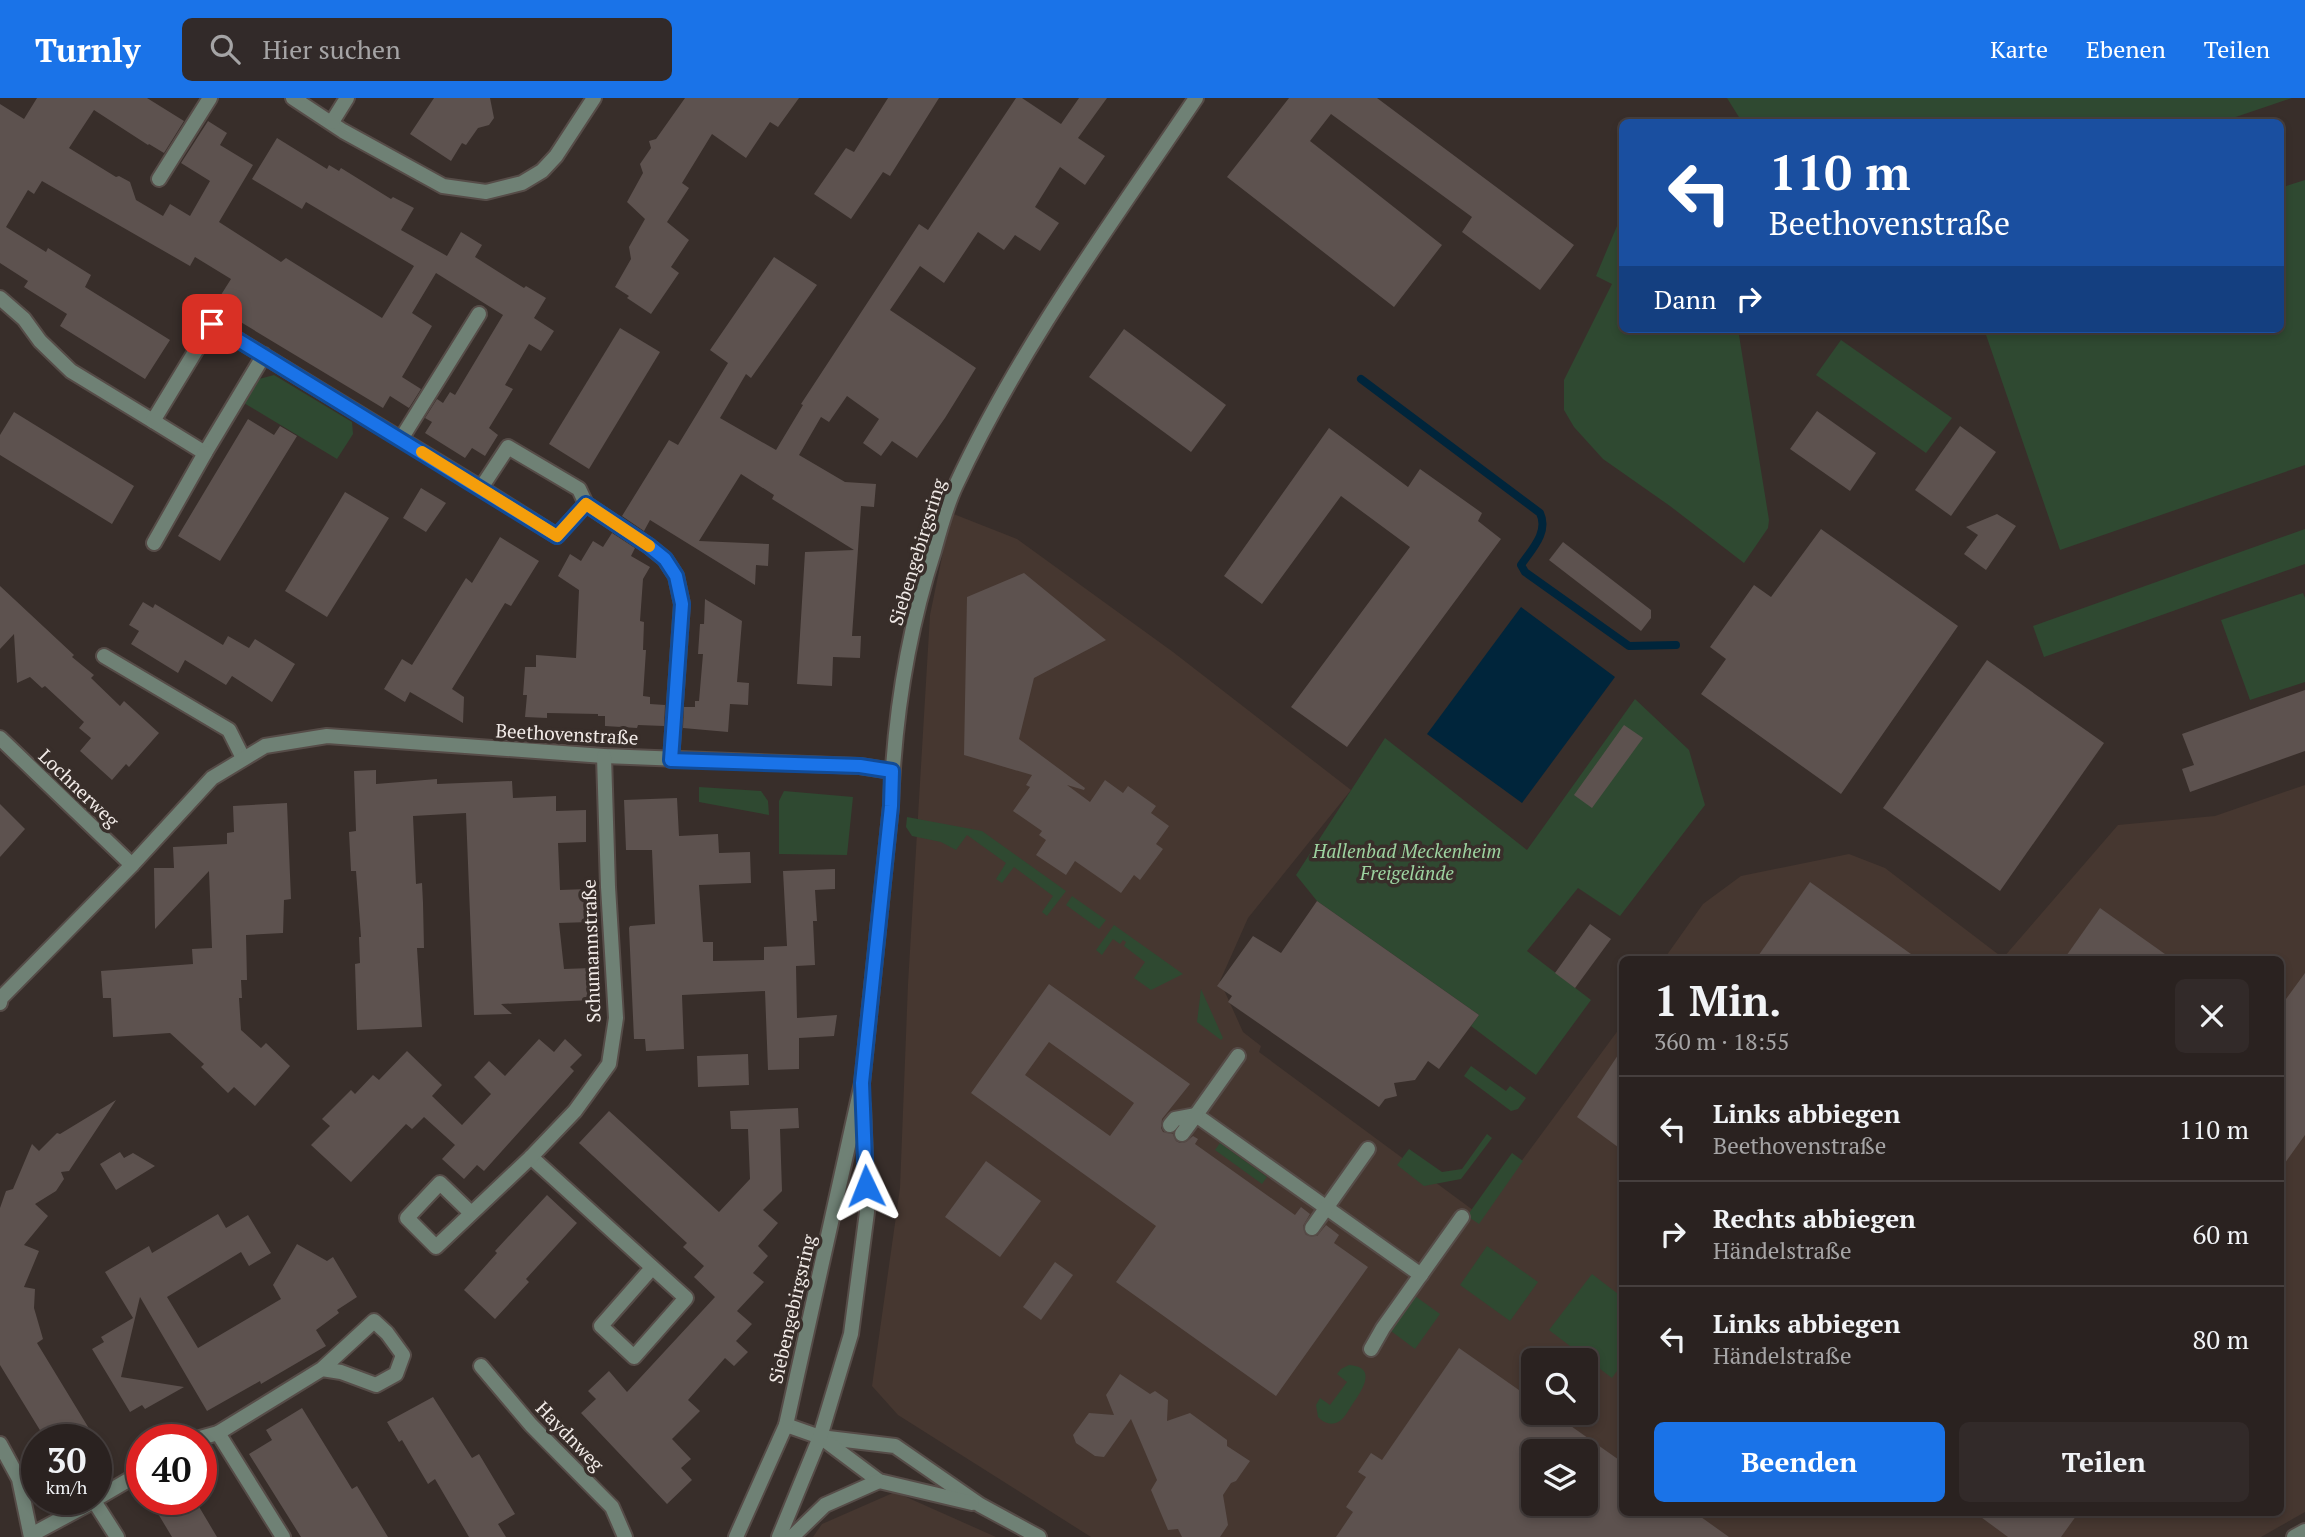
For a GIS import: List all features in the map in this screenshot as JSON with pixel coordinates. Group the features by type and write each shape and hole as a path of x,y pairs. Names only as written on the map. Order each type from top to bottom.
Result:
{"street":[{"path":"159,179 210,98"},
{"path":"293,98 343,131 443,186 486,192 522,183 542,170 556,156 594,98"},
{"path":"332,122 347,98"},
{"name":"Siebengebirgsring","path":"736,1537 786,1425 862,1083 902,681 918,601 955,487 1014,372 1196,98"},
{"path":"0,298 24,319 40,341 71,371 205,453"},
{"path":"401,439 479,314"},
{"path":"153,421 212,324 557,536 586,504"},
{"path":"154,543 264,355"},
{"path":"481,488 508,447 579,489 586,504 665,559 676,576 682,604 671,760"},
{"path":"104,656 229,730 243,758"},
{"name":"Beethovenstraße","path":"0,1003 1,998 132,865 212,778 265,746 327,736 671,760 860,766 892,771"},
{"name":"Lochnerweg","path":"0,738 132,865"},
{"name":"Schumannstraße","path":"471,1213 440,1182 407,1218 436,1247 531,1157 575,1111 609,1063 616,1018 604,756"},
{"path":"1182,1134 1238,1056"},
{"name":"Siebengebirgsring","path":"779,1537 820,1437 851,1334 867,1212 862,1083"},
{"path":"1170,1125 1175,1119 1196,1115 1421,1275"},
{"path":"1312,1228 1368,1149"},
{"path":"531,1157 686,1298 634,1357 601,1326 652,1268"},
{"path":"1371,1349 1462,1217"},
{"path":"283,1537 218,1433 322,1369 374,1321 387,1333 402,1355 396,1374 376,1385 341,1372 322,1369"},
{"name":"Haydnweg","path":"481,1366 531,1425 612,1507 625,1537"},
{"path":"786,1425 820,1437 895,1446 980,1505 1039,1537"},
{"path":"820,1437 879,1481 980,1505"},
{"path":"0,1444 19,1479 31,1536 68,1515"},
{"path":"792,1537 825,1505 879,1481"},
{"path":"104,1515 117,1537"},
{"path":"2294,1537 2305,1531"}],"shaded area":[{"path":"951,513 1017,539 1173,652 1351,790 1248,918 1220,981 1243,1032 1261,1046 1259,1052 1481,1216 1619,1029 1619,1516 2284,1516 2284,956 2005,956 2118,825 2215,816 2305,785 2305,1512 2261,1537 1091,1537 898,1415 872,1386 900,1188 908,984 930,615"},
{"path":"1849,854 1885,868 2000,956 1666,956 1703,904 1741,876"},
{"path":"895,1492 996,1537 813,1537 822,1524"}],"green space":[{"path":"1727,98 2292,98 2230,119 1740,119"},
{"path":"2305,180 2305,465 2060,550 1985,333 2284,333 2284,187"},
{"path":"1619,221 1619,333 1739,333 1769,520 1768,528 1744,563 1603,459 1574,427 1564,410 1564,380 1612,284 1596,276"},
{"path":"1841,340 1952,418 1926,453 1816,375"},
{"path":"274,375 352,422 353,434 337,459 244,403 259,379"},
{"path":"2305,529 2305,564 2044,657 2033,626"},
{"path":"2303,593 2305,682 2250,700 2221,620"},
{"name":"Hallenbad Meckenheim Freigelände","path":"1635,699 1689,750 1705,805 1620,916 1578,888 1527,951 1591,1000 1536,1075 1471,1026 1479,1015 1317,901 1296,875 1385,738 1527,850"},
{"path":"699,787 761,791 768,801 769,815 699,802"},
{"path":"784,791 853,797 847,855 779,854 779,801"},
{"path":"907,817 982,831 1066,891 1047,916 1042,912 1053,896 1014,867 1002,883 996,879 1006,863 967,835 956,850 941,842 912,836 906,827"},
{"path":"1072,896 1106,920 1099,929 1066,905"},
{"path":"1114,925 1183,974 1151,990 1134,978 1145,962 1124,946 1126,942 1123,940 1120,944 1113,939 1102,955 1096,950"},
{"path":"1201,989 1223,1038 1221,1040 1197,1022"},
{"path":"1471,1066 1506,1091 1510,1086 1526,1098 1518,1109 1511,1111 1464,1076"},
{"path":"1487,1134 1492,1138 1461,1179 1424,1186 1397,1165 1409,1149 1442,1172 1462,1169"},
{"path":"1220,1143 1267,1177 1262,1184 1215,1150"},
{"path":"1512,1153 1523,1161 1479,1224 1467,1216"},
{"path":"1487,1246 1538,1282 1510,1321 1460,1285"},
{"path":"1592,1274 1619,1295 1619,1368 1612,1378 1598,1367 1598,1348 1573,1348 1549,1330"},
{"path":"1415,1296 1440,1314 1415,1349 1391,1331"},
{"path":"1349,1365 1363,1370 1366,1375 1363,1387 1342,1419 1332,1424 1327,1423 1318,1417 1316,1405 1320,1398 1330,1405 1347,1382 1337,1374"}],"water":[{"path":"1521,607 1615,677 1522,803 1427,734"}],"building":[{"path":"37,98 147,98 184,121 164,153 94,110 69,148 116,177 130,182 136,200 163,216 170,204 190,216 210,181 181,163 208,121 227,133 220,145 253,165 219,222 281,262 286,258 382,318 414,266 306,202 302,209 252,179 277,138 327,169 329,165 339,171 341,168 391,199 393,197 414,208 401,230 447,256 461,232 482,245 475,257 524,288 526,286 546,298 534,318 554,331 541,351 529,344 505,385 513,389 489,428 498,435 485,456 472,448 465,458 425,433 432,422 425,418 437,399 443,403 450,392 455,395 503,315 436,273 412,313 432,326 402,377 421,389 409,408 390,396 383,408 214,306 231,279 195,257 190,266 42,181 34,194 28,190 6,227 46,252 48,248 91,275 85,287 170,340 145,379 60,326 67,314 24,287 28,281 0,263 0,104 24,119"},
{"path":"434,98 490,98 494,118 489,125 478,128 466,145 462,143 451,161 410,134"},
{"path":"685,98 799,98 778,127 770,122 746,158 712,134 682,183 689,188 667,222 689,240 671,267 679,273 651,314 615,287 631,259 629,247 645,219 627,202 643,173 640,164 651,148 649,141 656,139"},
{"path":"888,98 939,98 890,176 883,172 851,219 814,194 846,148 854,152"},
{"path":"1016,98 1022,98 1061,124 1079,98 1107,98 1078,138 1105,156 1085,185 1060,167 1035,207 1059,223 1040,251 1015,235 1004,250 978,232 944,283 920,266 890,310 976,368 917,458 892,441 881,456 863,443 879,419 847,396 829,422 821,417 799,455 845,482 876,484 874,507 861,506 852,636 861,636 860,658 833,657 832,686 797,684 805,552 854,550 772,499 774,495 741,474 699,541 769,544 768,566 756,565 755,585 650,520 644,531 622,516 669,440 678,445 728,363 710,350 774,257 817,285 751,378 746,374 720,418 776,450 803,405 801,404 919,224 928,230"},
{"path":"1289,98 1377,98 1574,245 1540,290 1462,232 1472,217 1331,114 1310,141 1442,245 1394,307 1227,177"},
{"path":"620,328 660,352 589,469 549,444"},
{"path":"1124,329 1226,405 1191,452 1089,377"},
{"path":"1817,411 1876,453 1850,491 1790,449"},
{"path":"14,412 134,486 112,524 0,455 0,435"},
{"path":"248,419 274,435 280,426 297,436 220,561 178,536"},
{"path":"1960,426 1996,452 1951,516 1915,490"},
{"path":"1329,428 1408,487 1420,469 1482,513 1478,521 1501,539 1347,747 1291,707 1410,547 1341,496 1262,604 1224,576"},
{"path":"421,488 446,503 426,532 403,518"},
{"path":"345,492 389,518 327,617 285,591"},
{"path":"1997,514 2016,526 1986,570 1964,554 1978,535 1966,527"},
{"path":"1821,529 1958,626 1841,794 1701,694 1726,659 1710,647 1754,585 1771,597"},
{"path":"612,533 635,548 631,556 650,567 643,579 640,621 644,622 643,650 646,650 643,696 650,697 650,704 665,705 664,726 605,726 605,716 598,714 547,713 547,718 525,717 525,667 536,667 536,655 576,658 579,590 558,576 570,554 581,561 593,541 603,547"},
{"path":"500,537 539,561 511,606 505,603 452,689 464,697 463,723 410,692 405,702 384,689 402,659 412,665 466,578 472,583"},
{"path":"1563,542 1651,610 1651,618 1641,631 1549,560"},
{"path":"1024,573 1106,640 1034,678 1019,739 1085,788 1084,790 1067,785 1090,802 1105,780 1123,793 1128,786 1156,806 1151,813 1169,826 1156,844 1163,849 1140,880 1134,875 1121,893 1075,861 1066,875 1036,855 1046,840 1039,835 1042,831 1013,811 1030,787 1026,785 1032,775 964,755 967,597"},
{"path":"0,586 94,675 91,678 120,706 124,701 159,733 129,767 126,764 112,780 80,751 91,738 79,728 84,722 45,686 42,688 30,677 17,683 14,634 0,649"},
{"path":"705,599 742,621 737,682 749,683 748,705 730,704 728,732 683,728 684,707 695,707 695,701 699,701 703,654 698,654 700,624 704,624"},
{"path":"143,602 153,608 155,604 223,645 228,636 249,648 255,639 295,664 272,702 232,676 226,685 185,660 178,673 131,644 139,631 129,625"},
{"path":"1987,660 2104,743 2000,891 1883,808"},
{"path":"2305,690 2305,751 2190,792 2182,769 2194,765 2182,734"},
{"path":"1624,725 1643,738 1592,808 1574,795"},
{"path":"376,770 376,784 437,779 437,784 512,781 513,798 556,796 556,811 586,810 586,842 558,843 560,890 588,889 590,922 559,923 564,969 592,968 593,1000 501,1004 512,1014 474,1015 466,813 413,816 416,884 422,883 423,903 424,948 417,948 422,1027 357,1030 355,964 360,963 361,937 356,871 351,871 349,832 356,831 354,771"},
{"path":"677,798 679,836 718,834 719,853 750,852 751,883 699,885 703,942 713,942 713,961 764,960 764,947 787,946 783,871 835,869 835,889 815,890 815,965 796,966 797,1018 837,1015 834,1036 799,1038 799,1069 768,1070 765,991 682,995 684,1049 646,1051 645,1039 634,1039 629,928 655,924 652,850 626,850 624,800"},
{"path":"287,803 291,899 284,900 283,933 246,935 247,980 241,980 242,998 239,998 241,1030 261,1048 266,1043 290,1066 255,1106 234,1087 228,1093 201,1067 204,1064 170,1033 113,1037 111,998 103,998 101,971 193,964 192,949 212,948 209,871 155,929 154,868 174,868 173,847 227,844 227,833 234,832 233,806"},
{"path":"0,804 25,829 0,857"},
{"path":"1810,882 1914,956 1758,956"},
{"path":"1317,901 1479,1015 1439,1069 1428,1061 1415,1080 1394,1083 1397,1096 1385,1099 1379,1107 1228,1002 1232,996 1217,986 1253,936 1281,953"},
{"path":"2100,908 2168,956 2066,956"},
{"path":"1590,924 1611,939 1575,988 1555,973"},
{"path":"2305,973 2305,1135 2284,1164 2284,999"},
{"path":"1049,984 1190,1084 1162,1119 1163,1132 1173,1134 1180,1143 1193,1136 1198,1139 1195,1144 1295,1215 1301,1207 1310,1214 1303,1226 1306,1235 1317,1236 1326,1225 1339,1235 1334,1243 1368,1267 1276,1396 1116,1282 1156,1226 971,1093","holes":["1049,1042 1134,1103 1110,1136 1025,1075"]},
{"path":"539,1039 554,1052 565,1039 582,1055 570,1067 574,1071 484,1171 477,1165 464,1179 442,1159 455,1145 424,1117 412,1129 406,1124 351,1182 311,1145 330,1126 322,1119 351,1090 355,1094 373,1075 379,1080 407,1051 442,1085 432,1096 462,1125 491,1094 474,1077 489,1061 505,1076"},
{"path":"748,1054 749,1085 698,1087 697,1056"},
{"path":"1619,1054 1619,1148 1577,1117"},
{"path":"116,1100 69,1171 61,1172 64,1179 56,1191 35,1204 48,1216 24,1245 39,1251 24,1287 35,1289 34,1308 43,1339 37,1343 86,1424 36,1424 0,1365 0,1208 6,1191 13,1189 32,1144 39,1151 57,1133 60,1134"},
{"path":"798,1108 799,1128 780,1129 782,1191 763,1210 778,1223 758,1246 768,1256 753,1273 764,1282 737,1311 752,1324 736,1341 748,1352 734,1366 725,1358 688,1400 700,1411 672,1439 691,1459 681,1468 692,1480 667,1504 581,1413 596,1399 588,1391 609,1371 627,1392 715,1297 694,1277 704,1266 683,1247 687,1243 579,1143 609,1111 719,1212 750,1179 748,1129 731,1129 730,1111"},
{"path":"120,1152 124,1158 133,1153 155,1166 116,1190 100,1164"},
{"path":"986,1161 1041,1201 1000,1257 945,1217"},
{"path":"547,1195 577,1223 526,1279 529,1282 495,1319 464,1290 497,1253 495,1251"},
{"path":"218,1214 226,1228 248,1215 271,1253 249,1266 241,1252 167,1297 198,1348 281,1299 273,1285 297,1244 327,1261 333,1257 357,1297 337,1310 339,1313 316,1330 326,1346 261,1384 260,1381 207,1411 140,1297 121,1377 184,1387 145,1409 142,1405 130,1412 92,1349 104,1342 101,1337 133,1318 105,1272 149,1246 152,1253"},
{"path":"1055,1262 1073,1275 1041,1320 1023,1307"},
{"path":"1459,1348 1521,1392 1521,1425 1569,1425 1589,1439 1521,1439 1521,1516 1598,1516 1598,1445 1619,1460 1619,1516 1700,1516 1729,1537 1336,1537 1353,1512 1346,1507 1366,1477 1358,1472 1371,1453 1382,1460"},
{"path":"1120,1374 1150,1394 1155,1391 1168,1400 1167,1421 1190,1413 1227,1440 1227,1446 1250,1461 1223,1495 1228,1525 1220,1537 1182,1537 1178,1529 1168,1530 1151,1490 1157,1480 1131,1419 1104,1457 1095,1456 1076,1443 1073,1435 1089,1413 1114,1415 1106,1395"},
{"path":"433,1397 472,1458 479,1454 515,1514 498,1524 506,1537 469,1537 435,1479 428,1484 402,1440 399,1442 387,1422"},
{"path":"302,1408 352,1489 357,1486 388,1537 301,1537 249,1454 272,1440 266,1430"},
{"path":"159,1515 204,1515 217,1537 172,1537"},
{"path":"1979,1516 2076,1516 2061,1537 2008,1537"}],"waterway":[{"path":"1361,379 1540,513 1541,534 1521,565 1525,572 1629,646 1676,645"}],"slow traffic":[{"path":"422,452 557,536 586,504 649,546"}],"route":[{"path":"212,324 557,536 586,504 665,559 676,576 682,604 671,760 860,766 892,771 891,806 862,1083 866,1186"}]}
